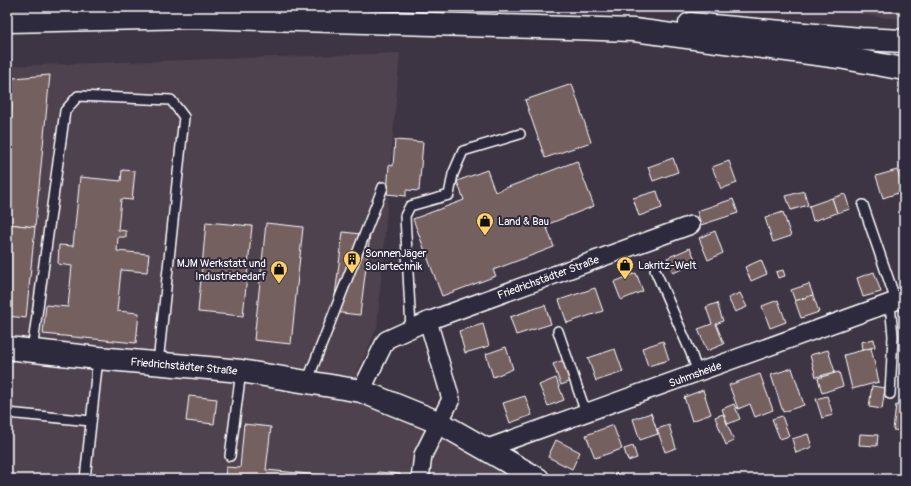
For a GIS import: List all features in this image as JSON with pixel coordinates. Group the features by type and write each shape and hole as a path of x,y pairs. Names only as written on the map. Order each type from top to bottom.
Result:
{"main road":[{"path":"7,21 196,17 634,30 839,57 904,68"},
{"path":"634,30 691,24 861,39 904,41"},
{"name":"Friedrichstädter Straße","path":"7,348 241,371 361,391 440,423 538,479"}],"street":[{"name":"Friedrichstädter Straße","path":"361,391 386,340 428,321 691,225"},
{"name":"Suhmsheide","path":"485,449 897,301"},
{"path":"420,479 423,455 451,398 428,321"}],"lane":[{"path":"32,351 65,111 78,96 171,100 184,117 158,363"},
{"path":"411,329 405,216 410,206 449,195 453,174 463,151 520,134"},
{"path":"307,382 383,187"},
{"path":"863,205 897,301 893,336 890,394"},
{"path":"656,270 698,372"},
{"path":"558,331 586,413"},
{"path":"85,479 98,358"},
{"path":"230,456 241,371"},
{"path":"7,413 91,421"}],"shaded area":[{"path":"806,7 904,7 904,19 887,18"},
{"path":"400,53 377,328 358,371 357,398 403,416 456,443 518,479 7,479 7,66"}],"building":[{"path":"50,75 35,227 7,224 7,153 12,104 7,104 7,82 12,82 13,78"},
{"path":"572,84 591,142 545,158 525,100"},
{"path":"395,140 423,142 419,191 406,190 406,196 387,194 389,165 393,166"},
{"path":"673,158 678,172 653,181 648,167"},
{"name":"Land & Bau","path":"577,161 594,206 546,225 554,247 493,270 496,276 442,296 413,219 464,200 457,181 487,170 495,192"},
{"path":"729,161 737,183 721,189 712,167"},
{"path":"122,170 135,171 132,200 121,199 118,230 126,231 126,237 118,237 117,251 149,254 147,272 121,270 117,311 139,313 136,343 43,334 46,305 68,307 72,266 58,264 59,245 73,246 80,177 121,181"},
{"path":"897,170 904,191 883,198 876,176"},
{"path":"657,191 662,208 639,216 633,198"},
{"path":"804,191 808,205 791,210 786,196"},
{"path":"845,194 850,209 837,213 832,198"},
{"path":"832,198 837,213 813,221 809,206"},
{"path":"733,199 738,213 701,225 697,211"},
{"path":"783,212 791,236 773,242 765,218"},
{"path":"206,222 252,226 243,316 198,312"},
{"name":"MJM Werkstatt und Industriebedarf","path":"266,223 303,227 291,344 254,340"},
{"path":"8,224 35,227 26,318 7,316"},
{"path":"715,231 723,253 708,260 699,238"},
{"name":"SonnenJäger Solartechnik","path":"343,232 370,235 360,315 333,312"},
{"path":"690,248 697,263 673,273 667,258"},
{"path":"761,260 767,274 751,281 745,267"},
{"path":"783,270 785,276 778,278 776,272"},
{"path":"874,272 881,292 863,297 857,278"},
{"path":"636,273 643,291 621,300 614,282"},
{"path":"809,284 813,295 795,301 791,290"},
{"path":"595,288 603,311 567,323 559,300"},
{"path":"740,293 747,307 735,312 728,298"},
{"path":"813,295 819,312 801,318 795,301"},
{"path":"778,300 786,322 770,328 762,306"},
{"path":"717,303 723,321 716,324 724,344 707,351 698,329 712,324 706,307"},
{"path":"545,305 551,324 516,335 510,317"},
{"path":"483,324 489,346 465,353 459,331"},
{"path":"874,339 875,347 862,350 861,342"},
{"path":"663,341 669,360 648,366 642,348"},
{"path":"506,347 513,369 493,377 486,354"},
{"path":"871,348 879,382 852,389 844,355"},
{"path":"615,349 623,372 596,381 588,358"},
{"path":"828,350 835,372 816,377 810,355"},
{"path":"564,360 572,381 561,385 553,364"},
{"path":"792,368 804,405 783,412 771,375"},
{"path":"839,372 843,386 822,393 818,378"},
{"path":"760,374 773,410 755,417 750,404 738,409 729,385"},
{"path":"556,378 564,400 548,406 539,385"},
{"path":"872,386 885,388 882,409 869,407"},
{"path":"703,390 711,414 692,421 684,397"},
{"path":"189,396 217,399 214,424 186,421"},
{"path":"525,396 532,415 510,423 503,403"},
{"path":"827,396 833,415 822,418 816,399"},
{"path":"734,404 740,419 728,424 722,409"},
{"path":"896,405 904,406 904,431 893,430"},
{"path":"651,413 658,434 640,440 633,419"},
{"path":"723,414 734,441 726,445 715,417"},
{"path":"782,416 789,436 780,439 772,419"},
{"path":"244,424 271,427 266,470 363,479 225,479 226,467 240,468"},
{"path":"613,425 622,449 595,458 586,435"},
{"path":"669,425 676,448 665,452 657,429"},
{"path":"808,434 812,447 796,453 792,439"},
{"path":"860,434 878,435 877,446 859,445"},
{"path":"556,440 580,452 572,469 548,457"},
{"path":"633,446 637,458 628,461 624,449"},
{"path":"378,472 400,474 400,479 377,479"},
{"path":"615,473 632,479 613,479"}],"place":[{"name":"Land & Bau","path":"485,236"},
{"name":"SonnenJäger Solartechnik","path":"352,274"},
{"name":"Lakritz-Welt","path":"625,280"},
{"name":"MJM Werkstatt und Industriebedarf","path":"279,284"}]}
